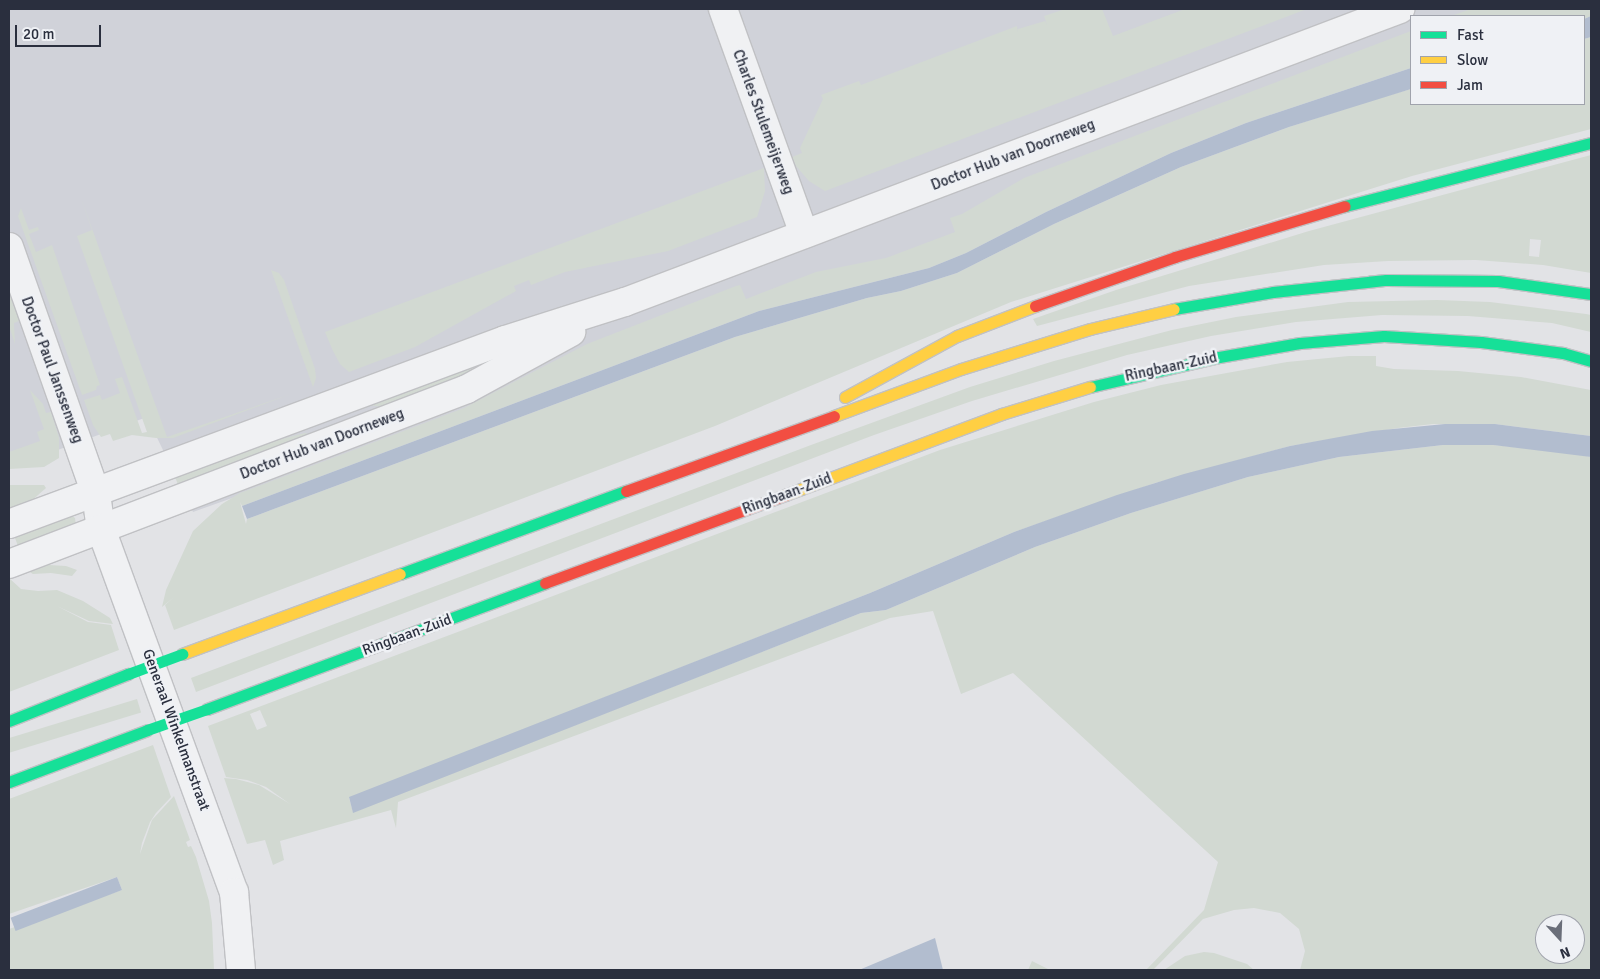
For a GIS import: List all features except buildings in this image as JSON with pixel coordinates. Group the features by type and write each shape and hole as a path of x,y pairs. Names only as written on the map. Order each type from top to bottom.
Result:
{"main road":[{"path":"760,443 957,336 1065,295 1175,257 1370,198 1591,143"},
{"path":"9,721 182,654 961,369 1090,329 1183,307 1273,292 1386,280 1498,281 1591,294"},
{"name":"Ringbaan-Zuid","path":"9,782 1002,414 1112,380 1219,357 1291,345 1384,336 1480,342 1563,353 1591,361"}],"street":[{"name":"Charles Stulemeijerweg","path":"723,9 804,234"},
{"name":"Doctor Hub van Doorneweg","path":"9,524 96,494 505,340 625,302 1400,9"},
{"name":"Doctor Paul Janssenweg","path":"9,247 96,494"},
{"name":"Doctor Hub van Doorneweg","path":"9,564 467,389 625,302"},
{"name":"Generaal Winkelmanstraat","path":"96,494 101,529 139,627 234,892 241,970"}],"shaded area":[{"path":"9,9 1591,9 1569,15 1410,15 1410,54 950,242 193,512 147,417 9,468"},
{"path":"1065,9 1102,9 1113,36 1185,9 1307,9 825,191 809,181 796,166 792,157 802,153 800,148 823,99 821,95 859,81 861,85 1017,26 1018,32 1018,29 1045,21 1047,25 1044,16"},
{"path":"1471,9 1591,9 1591,16 1585,19 1585,15 1454,15"},
{"path":"1410,31 1410,68 1246,123 1171,153 1046,212 966,253 929,268 759,311 242,506 240,502 246,524 247,519 735,337 867,298 901,291 957,273 1054,224 1181,167 1289,127 1376,99 1410,89 1410,105 1585,105 1585,39 1591,37 1591,129 1412,176 1011,302 715,426 174,630 165,605 174,597 162,607 166,590 193,531 222,504 240,493 464,408 587,344 736,286 740,285 746,299 816,272 886,258 955,232 950,218 962,214 1024,178"},
{"path":"1591,155 1591,273 1543,265 1476,260 1388,261 1324,265 1189,286 1037,326 1033,319 1116,290 1309,231","holes":["1530,239 1541,240 1539,257 1529,256"]},
{"path":"764,168 765,191 757,217 668,251 565,272 531,285 529,280 514,286 516,291 415,347 349,372 340,364 325,332"},
{"path":"81,198 167,437 291,394 173,438 132,435 113,441 110,434 101,437 93,425 84,400 100,395 102,400 120,393 115,379 122,377 142,433 147,432 77,236 92,230"},
{"path":"21,208 29,230 38,227 39,230 29,234 36,252 52,245 100,385 97,386 96,390 82,395 18,216"},
{"path":"271,270 279,273 284,280 315,369 316,378 313,387"},
{"path":"9,293 19,321 14,323 15,344 9,326"},
{"path":"1437,300 1490,302 1591,315 1591,332 1552,323 1468,316 1382,315 1296,322 1211,336 1127,355 972,401 874,435 196,692 191,678 811,445 970,387 1054,361 1172,330 1236,317 1348,302"},
{"path":"508,348 511,354 455,384 388,408 369,405"},
{"path":"1349,356 1376,356 1376,366 1394,369 1458,371 1521,377 1591,390 1591,436 1495,424 1433,424 1290,446 1155,483 1014,532 870,593 349,798 353,812 861,613 886,610 1035,547 1131,513 1248,477 1339,457 1443,445 1493,445 1572,453 1591,457 1591,970 1300,970 1305,951 1299,929 1280,913 1254,908 1234,910 1203,919 1153,970 1146,970 1204,910 1218,862 1013,673 961,694 933,611 890,618 398,802 396,828 391,810 280,841 284,860 273,865 265,840 247,844 224,778 259,785 290,804 266,787 247,780 226,777 208,726 940,450 1094,402 1161,385 1287,362","holes":["260,710 267,726 257,730 250,714"]},
{"path":"30,390 43,404 46,413 51,412 59,438 59,458 44,467 9,469 9,452 40,441 37,432 44,429"},
{"path":"305,433 311,435 180,490 174,474 250,447"},
{"path":"9,485 44,485 46,488 29,503 9,512"},
{"path":"69,514 75,518 76,526 20,551 13,533"},
{"path":"49,565 66,566 77,570 72,576 51,573 33,574 28,571 29,568"},
{"path":"9,578 21,589 38,591 57,590 83,601 110,618 113,624 89,621 57,606 88,622 111,625 119,650 9,692"},
{"path":"137,699 141,712 10,752 9,738"},
{"path":"153,745 171,797 150,822 140,854 152,820 174,796 190,840 186,842 188,847 191,846 196,857 209,901 214,970 9,970 9,929 122,890 117,877 9,914 9,799"},
{"path":"1204,952 1214,953 1247,964 1254,970 1164,970 1185,956"},
{"path":"1032,961 1050,970 1028,970"}],"water":[{"path":"1591,16 1591,37 1585,39 1585,19"},
{"path":"1410,68 1410,89 1289,127 1181,167 1054,224 957,273 901,291 867,298 735,337 247,519 242,506 759,311 929,268 966,253 1046,212 1171,153 1246,123"},
{"path":"1445,424 1495,424 1591,436 1591,457 1493,445 1443,445 1339,457 1248,477 1131,513 1035,547 886,610 861,613 353,813 349,797 870,593 1014,532 1117,495 1184,474 1290,446 1372,431"},
{"path":"117,877 122,890 16,931 11,918"},
{"path":"935,938 943,970 859,970"}],"traffic: fast":[{"path":"1345,206 1591,143"},
{"path":"1174,309 1273,292 1386,280 1498,281 1591,294"},
{"path":"1090,387 1219,357 1300,343 1384,336 1481,342 1563,353 1591,361"},
{"path":"400,574 626,491"},
{"path":"207,709 545,583"},
{"path":"128,674 182,654"},
{"path":"9,721 128,674"},
{"path":"147,730 207,709"},
{"path":"9,782 147,730"}],"traffic: slow":[{"path":"845,397 957,336 1035,306"},
{"path":"834,416 961,369 1090,329 1174,309"},
{"path":"785,495 1002,414 1090,387"},
{"path":"182,654 400,574"}],"traffic: jam":[{"path":"1035,306 1175,257 1345,206"},
{"path":"626,491 834,416"},
{"path":"545,583 785,495"}]}
